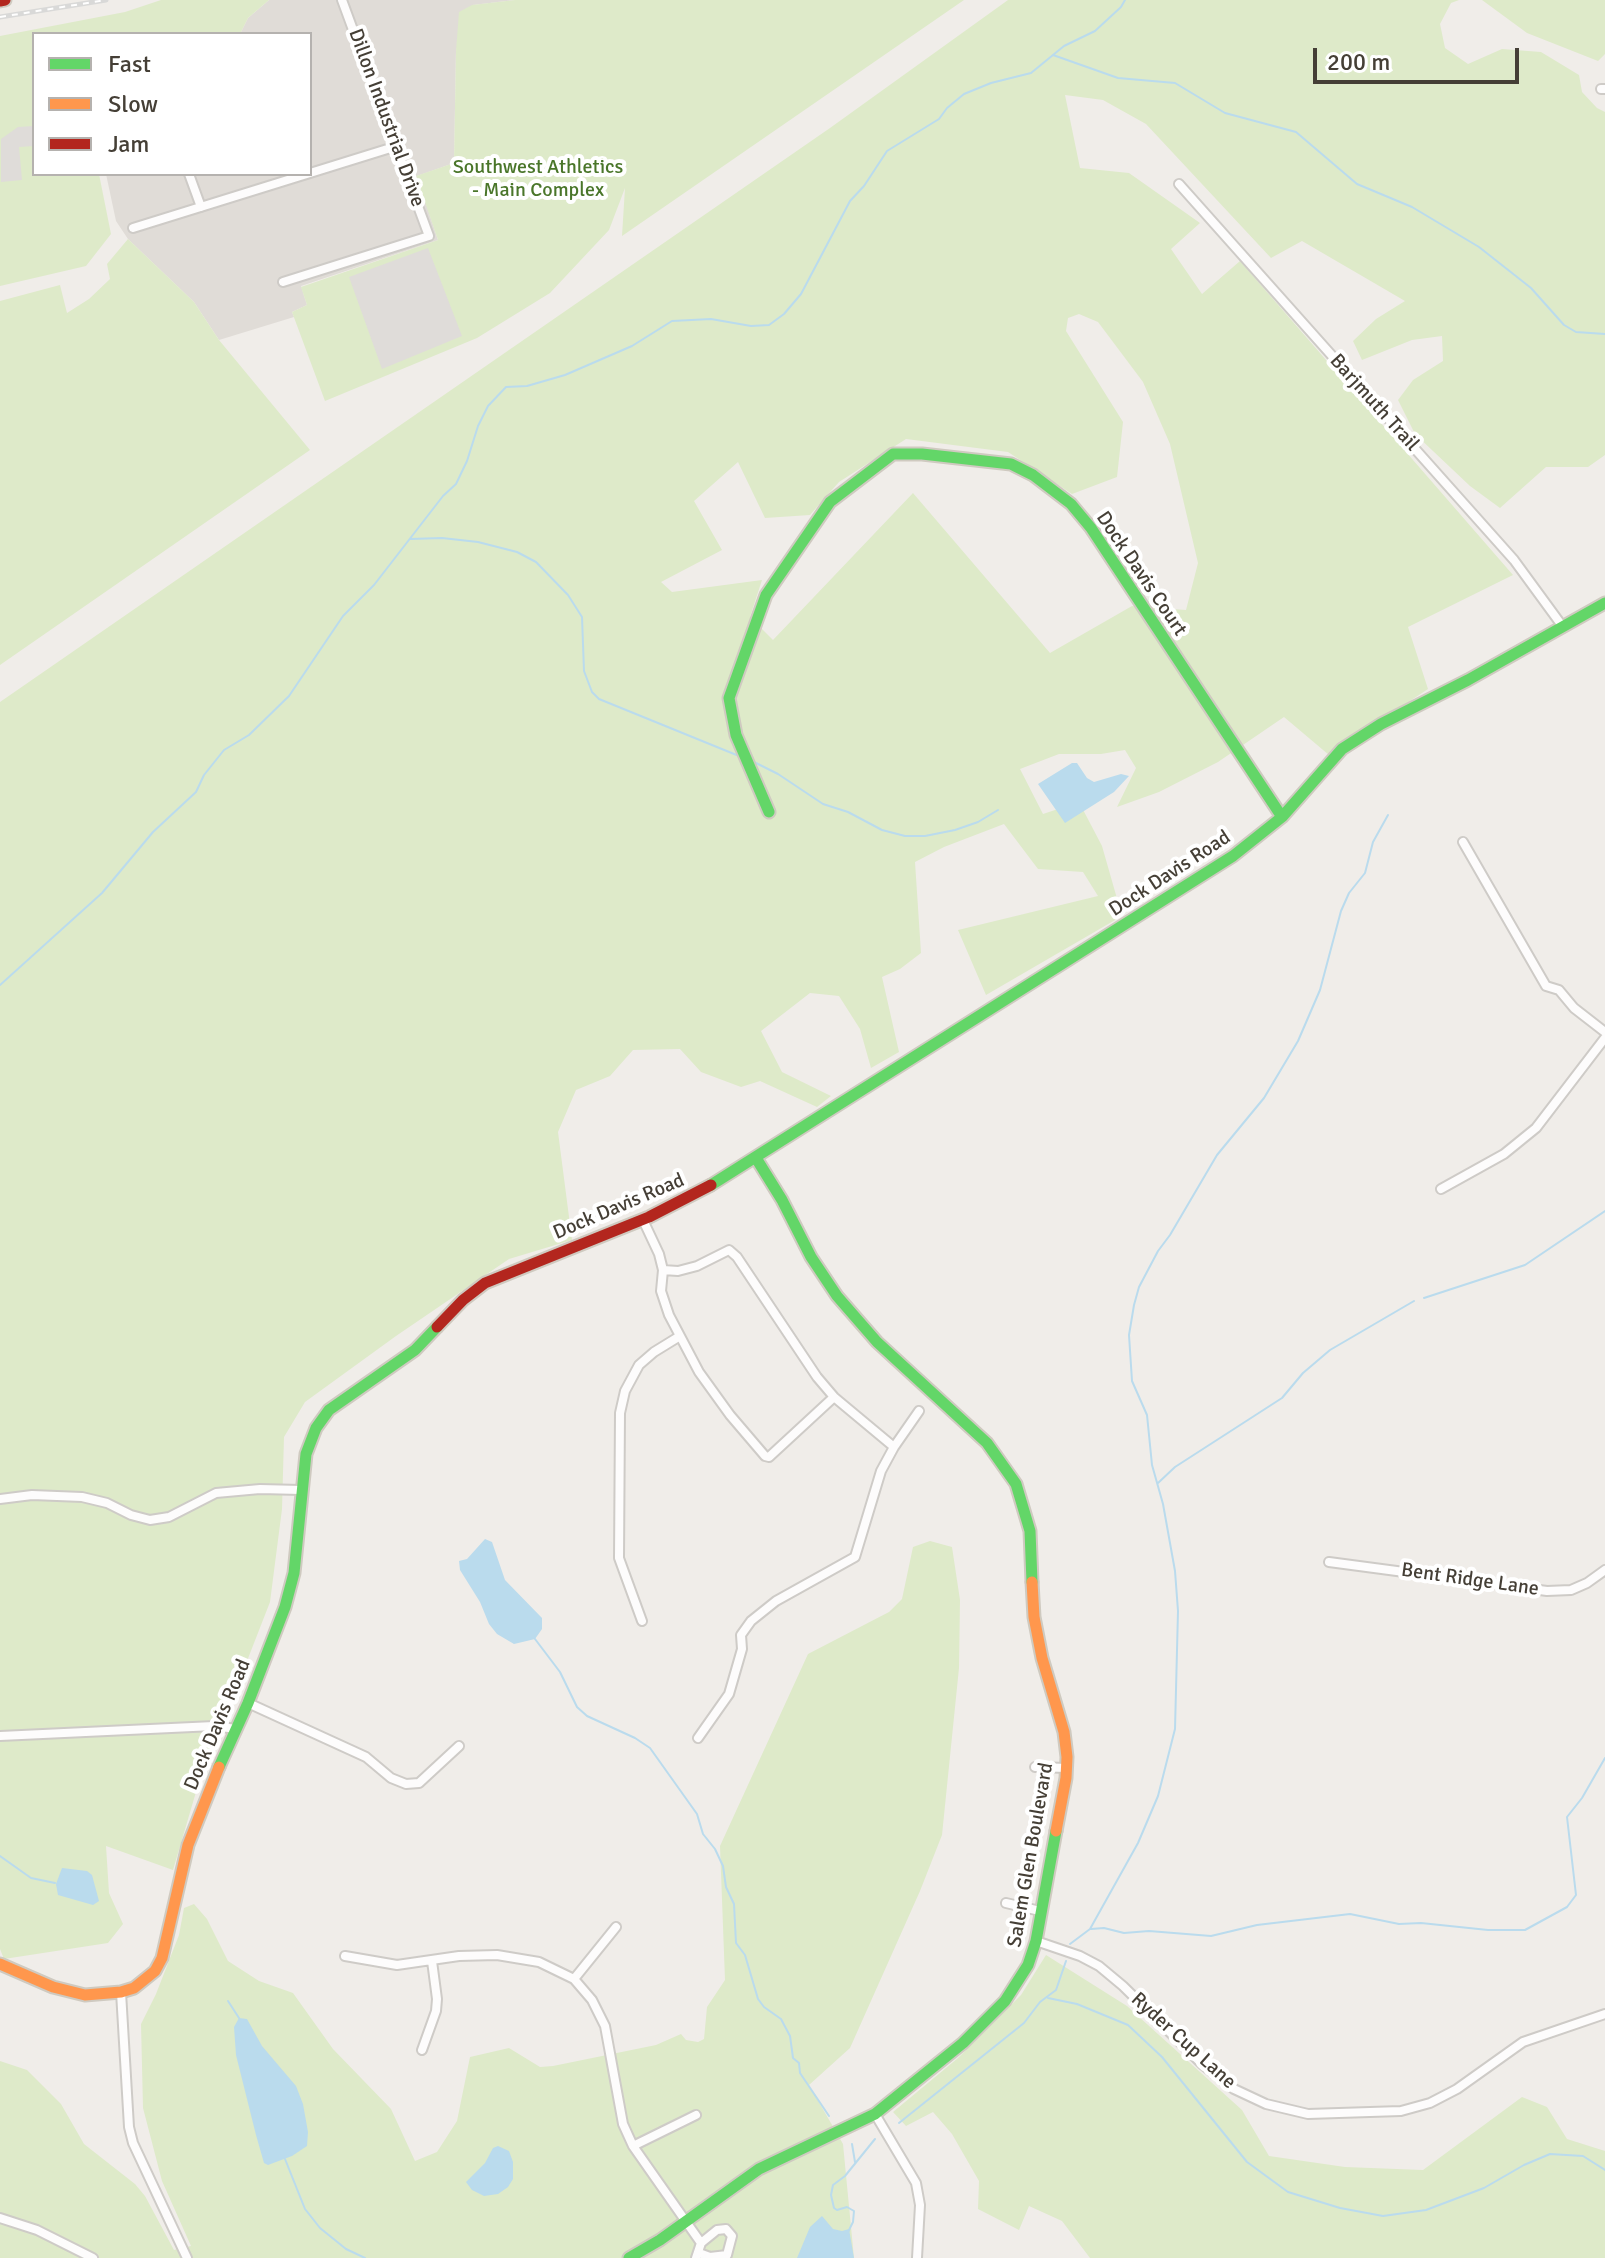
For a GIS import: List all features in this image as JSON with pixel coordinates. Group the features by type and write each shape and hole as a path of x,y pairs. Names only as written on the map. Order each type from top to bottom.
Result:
{"street":[{"name":"Dillon Industrial Drive","path":"283,282 429,236 342,0"},
{"path":"312,172 397,146"},
{"path":"190,176 201,207"},
{"path":"133,228 301,176"},
{"name":"Barjmuth Trail","path":"1179,184 1514,560 1563,627"},
{"name":"Dock Davis Court","path":"769,812 736,735 729,698 766,595 830,502 893,454 922,454 1011,464 1033,475 1071,504 1091,528 1282,817"},
{"name":"Dock Davis Road","path":"121,1992 145,1981 162,1958 188,1845 206,1796 270,1650 290,1588 301,1490 310,1442 329,1410 415,1350 475,1290 518,1268 643,1220 700,1192 756,1158 1233,856 1282,817 1342,749 1381,724 1468,680 1605,603"},
{"path":"1441,1189 1504,1154 1536,1128 1605,1035 1559,990 1546,986 1463,842"},
{"name":"Salem Glen Boulevard","path":"629,2258 759,2169 875,2114 918,2083 1005,2001 1022,1977 1036,1941 1067,1768 1064,1732 1038,1640 1030,1531 1016,1484 987,1443 877,1342 837,1296 811,1257 756,1158"},
{"path":"643,1220 659,1254 663,1270 661,1291 669,1315 699,1372 765,1456 769,1457 834,1397"},
{"path":"663,1270 678,1271 697,1266 729,1250 737,1257 817,1377 834,1397 894,1447"},
{"path":"642,1621 619,1558 620,1413 625,1391 639,1365 680,1336"},
{"path":"698,1738 729,1694 742,1649 741,1635 751,1621 776,1601 855,1557 881,1471 919,1411"},
{"path":"0,1499 32,1495 82,1497 150,1520 169,1517 216,1493 260,1489 301,1490"},
{"name":"Bent Ridge Lane","path":"1329,1562 1547,1591 1571,1590 1605,1570"},
{"path":"248,1703 366,1757 391,1778 406,1784 419,1783 459,1746"},
{"path":"0,1736 214,1726 236,1729"},
{"path":"1035,1767 1067,1768"},
{"path":"1006,1903 1040,1911"},
{"path":"574,1979 616,1927"},
{"name":"Ryder Cup Lane","path":"1036,1941 1069,1951 1099,1966 1202,2064 1234,2089 1266,2104 1308,2114 1401,2111 1430,2103 1457,2089 1523,2042 1605,2014"},
{"path":"345,1956 385,1965 497,1955 539,1962 574,1979 592,2000 605,2026 623,2124 633,2146 701,2243"},
{"path":"422,2050 436,2011 432,1961"},
{"path":"0,1964 71,1993 121,1992 129,2127 133,2143 187,2258"},
{"path":"875,2114 916,2183 920,2205 917,2258"},
{"path":"633,2146 696,2115"},
{"path":"0,2218 37,2230 93,2258"},
{"path":"726,2229 732,2236 727,2255 697,2256 701,2243 717,2230 726,2229"}],"shaded area":[{"path":"269,0 515,0 473,5 456,51 454,163 417,176 438,240 301,286 307,305 292,312 294,317 219,340 194,302 128,239 116,221 106,176 312,176 312,32 241,32 248,18"},
{"path":"32,126 32,146 19,147 22,180 1,182 1,139 18,127"},
{"path":"428,248 462,336 382,369 349,277"}],"green space":[{"path":"161,0 269,0 248,18 241,32 32,32 32,176 99,176 111,234 86,266 0,286 0,36 125,12"},
{"name":"Southwest Athletics - Main Complex","path":"515,0 964,0 622,236 625,188 609,230 550,293 477,338 325,401 292,312 307,305 301,287 438,240 416,176 454,163 459,12 472,5"},
{"path":"1008,0 1459,0 1451,3 1440,24 1445,48 1468,64 1502,49 1541,52 1579,75 1582,92 1605,112 1605,455 1588,467 1546,467 1500,508 1470,486 1415,434 1398,400 1413,380 1443,361 1442,336 1412,340 1362,360 1353,341 1376,319 1405,301 1302,241 1271,258 1146,124 1103,100 1065,95 1080,168 1129,173 1200,223 1171,249 1202,294 1240,261 1513,575 1408,627 1428,689 1329,755 1284,717 1218,762 1159,792 1117,807 1136,768 1125,750 1101,754 1059,754 1020,769 1043,814 1079,802 1102,846 1122,916 986,995 958,930 1098,896 1083,872 1038,869 1004,824 944,847 915,862 921,953 900,969 882,977 899,1052 871,1068 860,1029 839,996 810,993 761,1031 782,1072 831,1096 817,1107 760,1081 741,1087 701,1072 680,1049 633,1050 610,1076 576,1090 558,1132 572,1240 509,1259 396,1336 305,1402 284,1437 282,1509 270,1602 196,1792 173,1870 106,1846 109,1893 123,1924 108,1943 4,1959 0,1949 0,702 830,128","holes":["1079,314 1098,322 1143,382 1170,444 1198,563 1186,610 1132,606 1050,653 913,493 773,640 750,617 762,580 672,592 661,582 722,550 694,501 738,462 765,518 810,515 839,482 906,439 1008,452 1072,494 1117,477 1123,422 1066,331 1068,318"]},
{"path":"1482,0 1605,0 1605,54 1598,61 1527,33"},
{"path":"128,239 194,302 219,340 310,450 0,665 0,301 60,285 67,313 89,299 110,279 107,264"},
{"path":"930,1541 952,1547 960,1600 959,1668 942,1835 850,2048 809,2085 843,2144 854,2258 0,2258 0,2061 27,2070 61,2104 84,2144 135,2184 145,2196 174,2250 191,2246 162,2181 143,2108 141,2024 179,1935 184,1908 194,1904 207,1919 228,1961 259,1981 293,1993 333,2049 391,2109 415,2161 437,2152 457,2121 470,2057 509,2048 540,2067 553,2066 656,2045 681,2034 686,2040 698,2042 704,2039 707,2007 725,1980 720,1846 808,1654 889,1612 902,1599 913,1547"},
{"path":"1046,1955 1127,2006 1242,2110 1269,2156 1345,2167 1423,2170 1522,2097 1547,2107 1567,2139 1605,2151 1605,2258 1090,2258 1062,2221 1029,2206 1019,2230 978,2209 979,2181 952,2134 933,2112 906,2126 893,2112 958,2058 1021,1995"}],"water":[{"path":"1077,763 1087,778 1094,782 1121,774 1129,776 1114,792 1065,823 1038,784"},
{"path":"485,1539 492,1542 505,1580 542,1618 542,1629 535,1639 514,1644 497,1634 460,1570 459,1561 467,1559"},
{"path":"62,1868 87,1871 92,1875 99,1901 93,1905 58,1895 56,1884"},
{"path":"239,2018 247,2019 262,2046 296,2086 303,2104 307,2146 292,2156 268,2165 264,2163 236,2055 234,2027"},
{"path":"498,2146 509,2151 513,2162 513,2179 498,2194 484,2196 472,2190 466,2182 485,2163 493,2148"},
{"path":"822,2216 833,2229 849,2229 854,2258 797,2258 810,2227"}],"waterway":[{"path":"0,985 102,893 153,832 196,792 204,775 224,750 249,735 289,696 343,616 374,585 443,496 456,484 488,406 506,387 527,386 565,375 632,346 672,321 711,319 751,326 769,325 784,314 801,294 850,201 887,151 939,119 964,94 991,83 1031,73 1064,46 1095,31 1125,0"},
{"path":"1053,55 1118,78 1175,83 1225,113 1296,132 1357,184 1412,207 1479,247 1531,288 1564,325 1576,332 1605,334"},
{"path":"410,539 442,538 478,542 517,552 536,562 568,595 582,617 584,671 592,692 599,699 739,756"},
{"path":"752,761 823,804 848,812 882,830 905,836 955,830 978,822 998,810"},
{"path":"1070,1944 1090,1929 1138,1843 1158,1796 1175,1729 1178,1611 1175,1571 1163,1504 1152,1465 1147,1415 1132,1381 1129,1335 1139,1287 1217,1155 1264,1098 1298,1041 1320,990 1341,911 1349,893 1365,873 1373,842 1388,815"},
{"path":"1424,1298 1525,1265 1605,1211"},
{"path":"1158,1483 1175,1467 1282,1398 1303,1373 1330,1350 1414,1301"},
{"path":"535,1639 560,1672 577,1707 587,1716 650,1748 697,1814 703,1834 723,1866 726,1887 734,1904 736,1943 745,1955 758,1999 781,2019 790,2036 793,2058 799,2063 800,2073 829,2116"},
{"path":"1091,1929 1211,1936 1257,1925 1350,1914 1399,1924 1525,1930 1567,1907 1576,1895 1567,1817 1605,1758"},
{"path":"0,1856 31,1878 55,1883"},
{"path":"899,2123 1024,2023 1040,2002 1056,1990 1066,1961"},
{"path":"1048,1998 1077,2004 1128,2025 1162,2057 1247,2162 1288,2192 1340,2208 1383,2216 1426,2210 1484,2188 1550,2154 1583,2156 1605,2170"},
{"path":"228,2001 239,2018"},
{"path":"848,2232 854,2211 847,2207 834,2208 831,2195 833,2185 845,2176 875,2139"},
{"path":"852,2144 855,2162"},
{"path":"285,2159 305,2209 320,2228 346,2249 365,2258"}],"railway":[{"path":"0,17 106,0"}],"traffic: fast":[{"path":"769,812 736,735 729,698 766,595 830,502 893,454 922,454 1011,464 1033,475 1071,504 1091,528 1282,817"},
{"path":"711,1185 1233,856 1282,817 1342,749 1381,724 1468,680 1605,603"},
{"path":"756,1158 811,1257 837,1296 877,1342 987,1443 1016,1484 1030,1531 1032,1582"},
{"path":"219,1767 248,1703 285,1607 294,1573 306,1454 316,1428 329,1410 415,1350 437,1327"},
{"path":"629,2258 660,2240 759,2169 875,2114 963,2043 1005,2001 1028,1965 1036,1941 1056,1831"}],"traffic: slow":[{"path":"1032,1582 1034,1617 1042,1658 1064,1732 1067,1757 1056,1831"},
{"path":"0,1964 53,1987 85,1995 134,1988 155,1971 162,1958 188,1845 219,1767"}],"traffic: jam":[{"path":"0,1 5,0"},
{"path":"437,1327 485,1283 649,1217 711,1185"}]}
